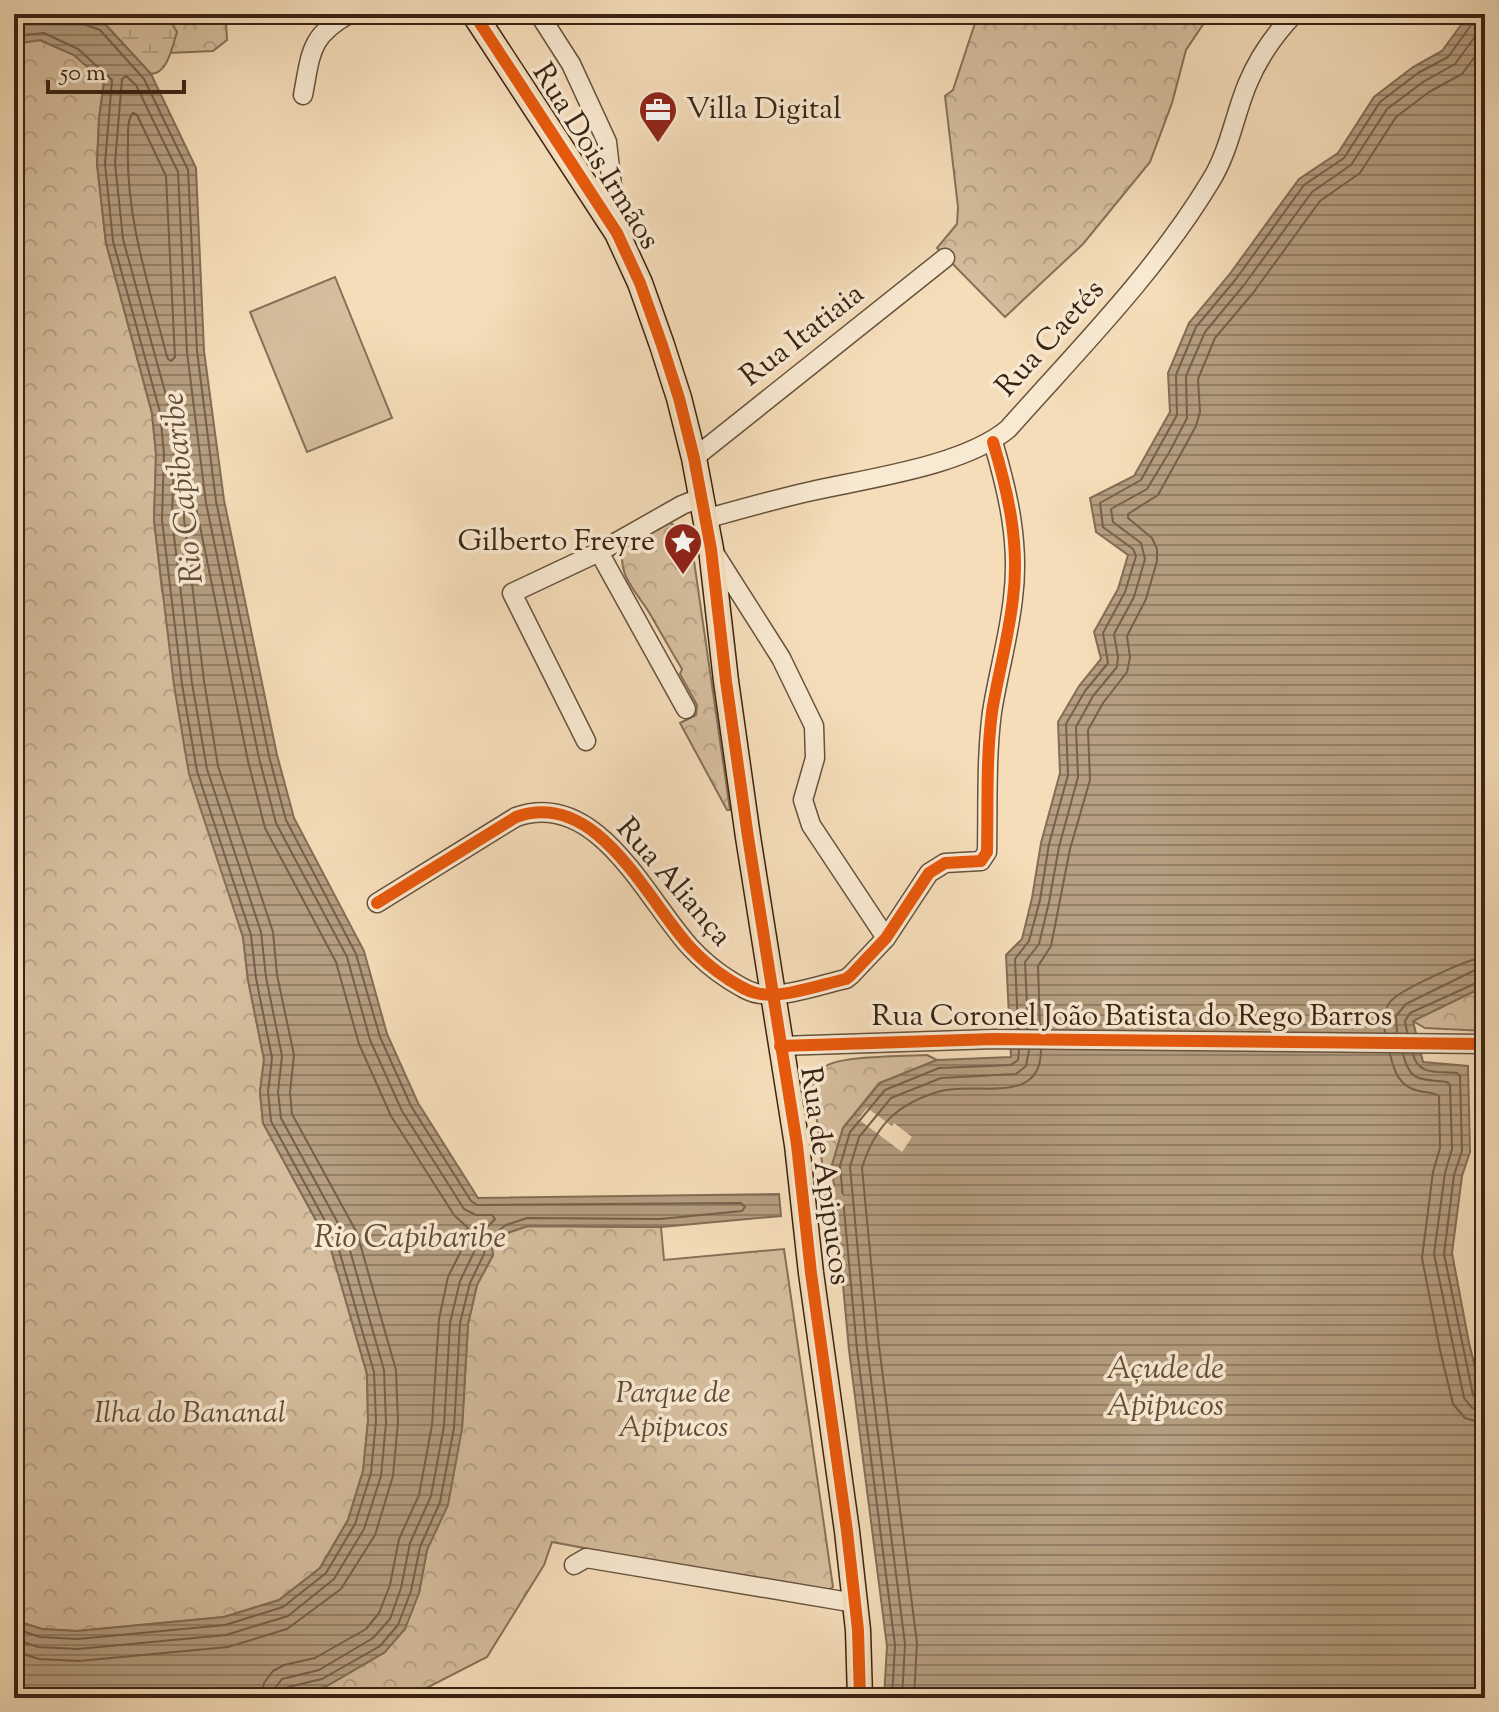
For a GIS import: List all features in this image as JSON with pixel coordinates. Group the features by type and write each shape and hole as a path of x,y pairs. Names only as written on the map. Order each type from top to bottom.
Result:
{"main road":[{"name":"Rua Dois Irmãos","path":"474,14 617,233 640,283 662,345 696,466"},
{"name":"Rua de Apipucos","path":"696,466 711,549 726,681 772,995 797,1145 855,1603 860,1698"}],"street":[{"path":"303,95 312,48 330,25 349,14"},
{"path":"539,14 571,64 607,142 617,233"},
{"name":"Rua Caetés","path":"703,508 800,493 949,459 993,442 1135,287 1181,226 1211,181 1226,151 1246,88 1261,54 1294,14"},
{"name":"Rua Itatiaia","path":"696,466 945,258"},
{"path":"772,995 846,979 886,938 929,873 945,863 981,861 987,852 987,765 991,725 1014,596 1013,529 1007,490 993,442"},
{"path":"586,741 512,593 599,552 682,505 703,508"},
{"path":"711,549 781,658 814,726 815,758 804,793 804,809 811,825 886,938"},
{"path":"599,552 686,709"},
{"name":"Rua Aliança","path":"377,903 516,817 532,811 553,812 593,830 611,846 689,946 710,968 753,992 772,995"},
{"name":"Rua Coronel João Batista do Rego Barros","path":"780,1046 994,1039 1477,1043"},
{"path":"574,1565 586,1558 855,1603"}],"green space":[{"path":"73,14 166,14 177,32 162,69 151,74 104,23"},
{"path":"166,14 221,14 226,21 227,40 213,51 169,53 177,32"},
{"path":"978,14 1210,14 1186,50 1172,103 1150,162 1083,244 1005,317 937,248 957,224 958,207 945,96 953,90"},
{"name":"Ilha do Bananal","path":"40,40 74,55 104,81 97,164 106,243 152,413 156,454 154,520 162,590 227,884 243,937 264,1059 260,1092 263,1123 330,1246 367,1374 368,1421 363,1471 348,1520 320,1568 279,1600 224,1617 77,1631 42,1629 14,1620 14,44"},
{"path":"335,277 392,418 307,452 250,312"},
{"path":"662,521 679,528 691,540 730,810 727,810 680,723 696,715 697,705 680,674 682,669 625,575 624,547"},
{"path":"1485,986 1485,1031 1425,1028 1413,1021"},
{"path":"927,1055 937,1060 879,1083 843,1128 832,1165 824,1179 813,1087 818,1072 845,1060"},
{"name":"Parque de Apipucos","path":"528,1226 661,1227 664,1260 784,1249 833,1587 823,1593 552,1542 544,1565 487,1657 407,1698 272,1698 325,1687 385,1652 419,1593 427,1550 462,1429 468,1324 477,1285 493,1255 492,1247 510,1232"}],"water":[{"name":"Rio Capibaribe","path":"14,14 73,14 104,23 151,74 196,168 204,351 224,500 277,755 294,818 364,951 387,1034 418,1103 478,1198 779,1194 781,1216 661,1227 528,1226 510,1232 492,1247 493,1255 477,1285 468,1324 462,1429 448,1505 427,1550 419,1593 405,1629 385,1652 325,1687 272,1698 14,1698 14,1620 42,1629 77,1631 224,1617 279,1600 320,1568 348,1520 363,1471 368,1421 367,1374 330,1246 263,1123 260,1092 264,1059 243,937 189,774 174,685 154,520 156,454 152,413 106,243 97,164 104,82 74,55 40,40 14,44"},
{"name":"Açude de Apipucos","path":"1469,14 1485,14 1485,986 1413,1021 1423,1062 1468,1066 1470,1152 1462,1176 1452,1253 1485,1407 1485,1698 884,1698 887,1646 849,1350 832,1165 843,1128 880,1083 937,1060 1011,1057 1006,955 1022,939 1041,843 1060,773 1058,722 1079,686 1101,659 1094,632 1118,589 1128,555 1096,532 1090,498 1134,476 1170,412 1168,373 1189,323 1229,275 1299,179 1338,153 1374,97 1413,67 1442,51"}],"pier":[{"path":"867,1108 912,1137 902,1152 858,1119"}],"waterway":[{"path":"829,1203 835,1201"}],"cycle path":[{"path":"474,14 617,233 640,283 662,345 694,458 711,549 748,837 797,1145 811,1273 847,1531 858,1630 860,1698"},
{"path":"377,903 516,817 545,812 571,818 595,833 617,853 690,947 713,968 740,986 770,995 846,979 886,938 929,873 945,863 981,861 987,852 990,729 1015,578 1011,518 993,442"},
{"path":"780,1046 994,1039 1485,1044"}],"place":[{"name":"Villa Digital","path":"658,144"},
{"name":"Gilberto Freyre","path":"683,576"}]}
